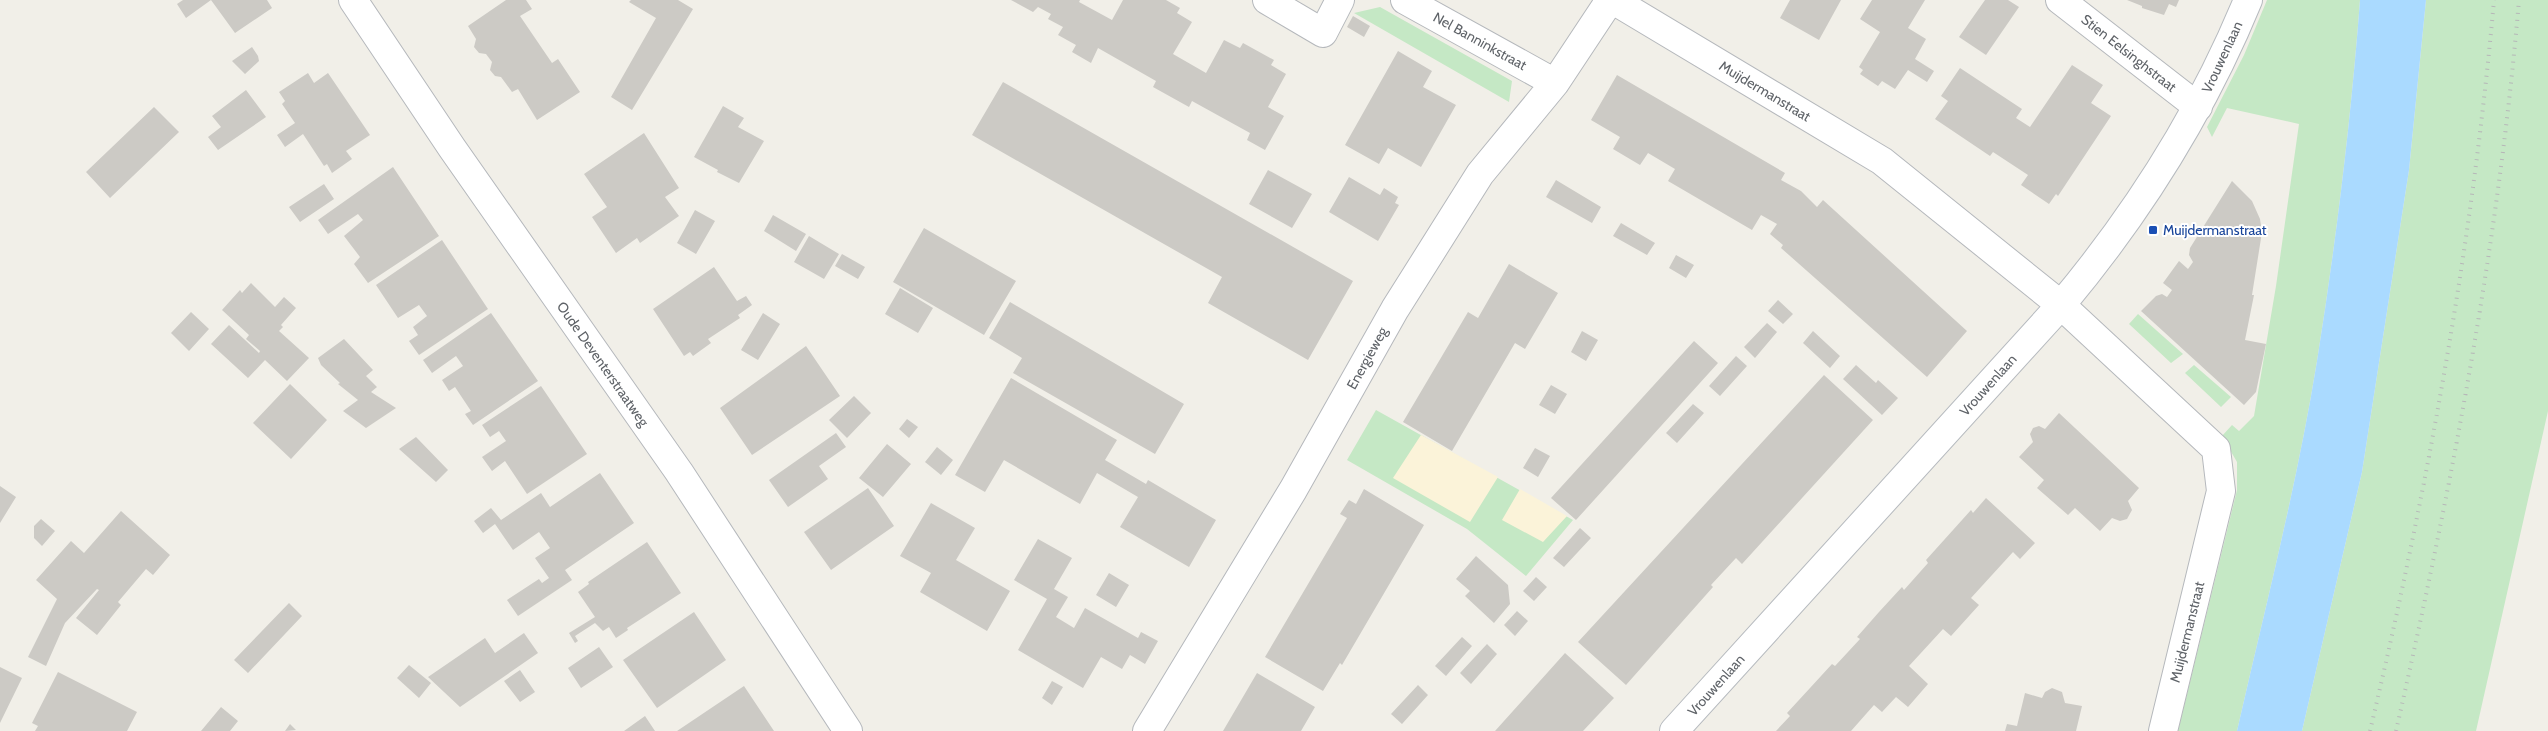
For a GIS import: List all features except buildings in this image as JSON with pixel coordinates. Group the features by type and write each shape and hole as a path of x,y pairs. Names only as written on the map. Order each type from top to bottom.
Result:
{"street":[{"name":"Oude Deventerstraatweg","path":"353,0 452,148 679,472 848,731"},
{"path":"1267,0 1324,33 1340,0"},
{"name":"Nel Banninkstraat","path":"1405,0 1555,83"},
{"name":"Energieweg","path":"1148,731 1293,490 1400,300 1480,174 1555,83 1612,0"},
{"name":"Muijdermanstraat","path":"1612,0 1882,161 2061,305 2216,449 2221,491 2163,731"},
{"name":"Stien Eelsinghstraat","path":"2060,0 2198,107"},
{"name":"Vrouwenlaan","path":"1674,731 2061,305 2121,231 2160,172 2198,107 2228,48 2248,0"}],"green space":[{"path":"2267,0 2360,0 2337,226 2317,361 2300,454 2237,731 2178,731 2237,490 2237,462 2222,436 2232,425 2239,431 2254,416 2276,286 2299,124 2227,108 2212,137 2207,127 2244,55"},
{"path":"2426,0 2548,0 2548,411 2476,731 2302,731 2362,472 2409,170"},
{"path":"1380,7 1512,81 1509,102 1354,13"},
{"path":"2138,314 2183,354 2171,363 2129,324"},
{"path":"2194,365 2231,397 2221,407 2185,373"},
{"path":"1376,410 1573,520 1526,576 1467,529 1347,460"}],"sand":[{"path":"1421,435 1498,477 1470,522 1393,478"},
{"path":"1520,489 1567,516 1543,542 1502,520"}],"water":[{"path":"2360,0 2426,0 2409,170 2362,472 2302,731 2237,731 2290,500 2317,361 2342,181"}],"railway":[{"path":"2370,731 2410,550 2445,368 2473,185 2494,0"},
{"path":"2396,731 2454,458 2470,367 2499,184 2519,0"}],"place":[{"name":"Muijdermanstraat","path":"2153,230"}]}
